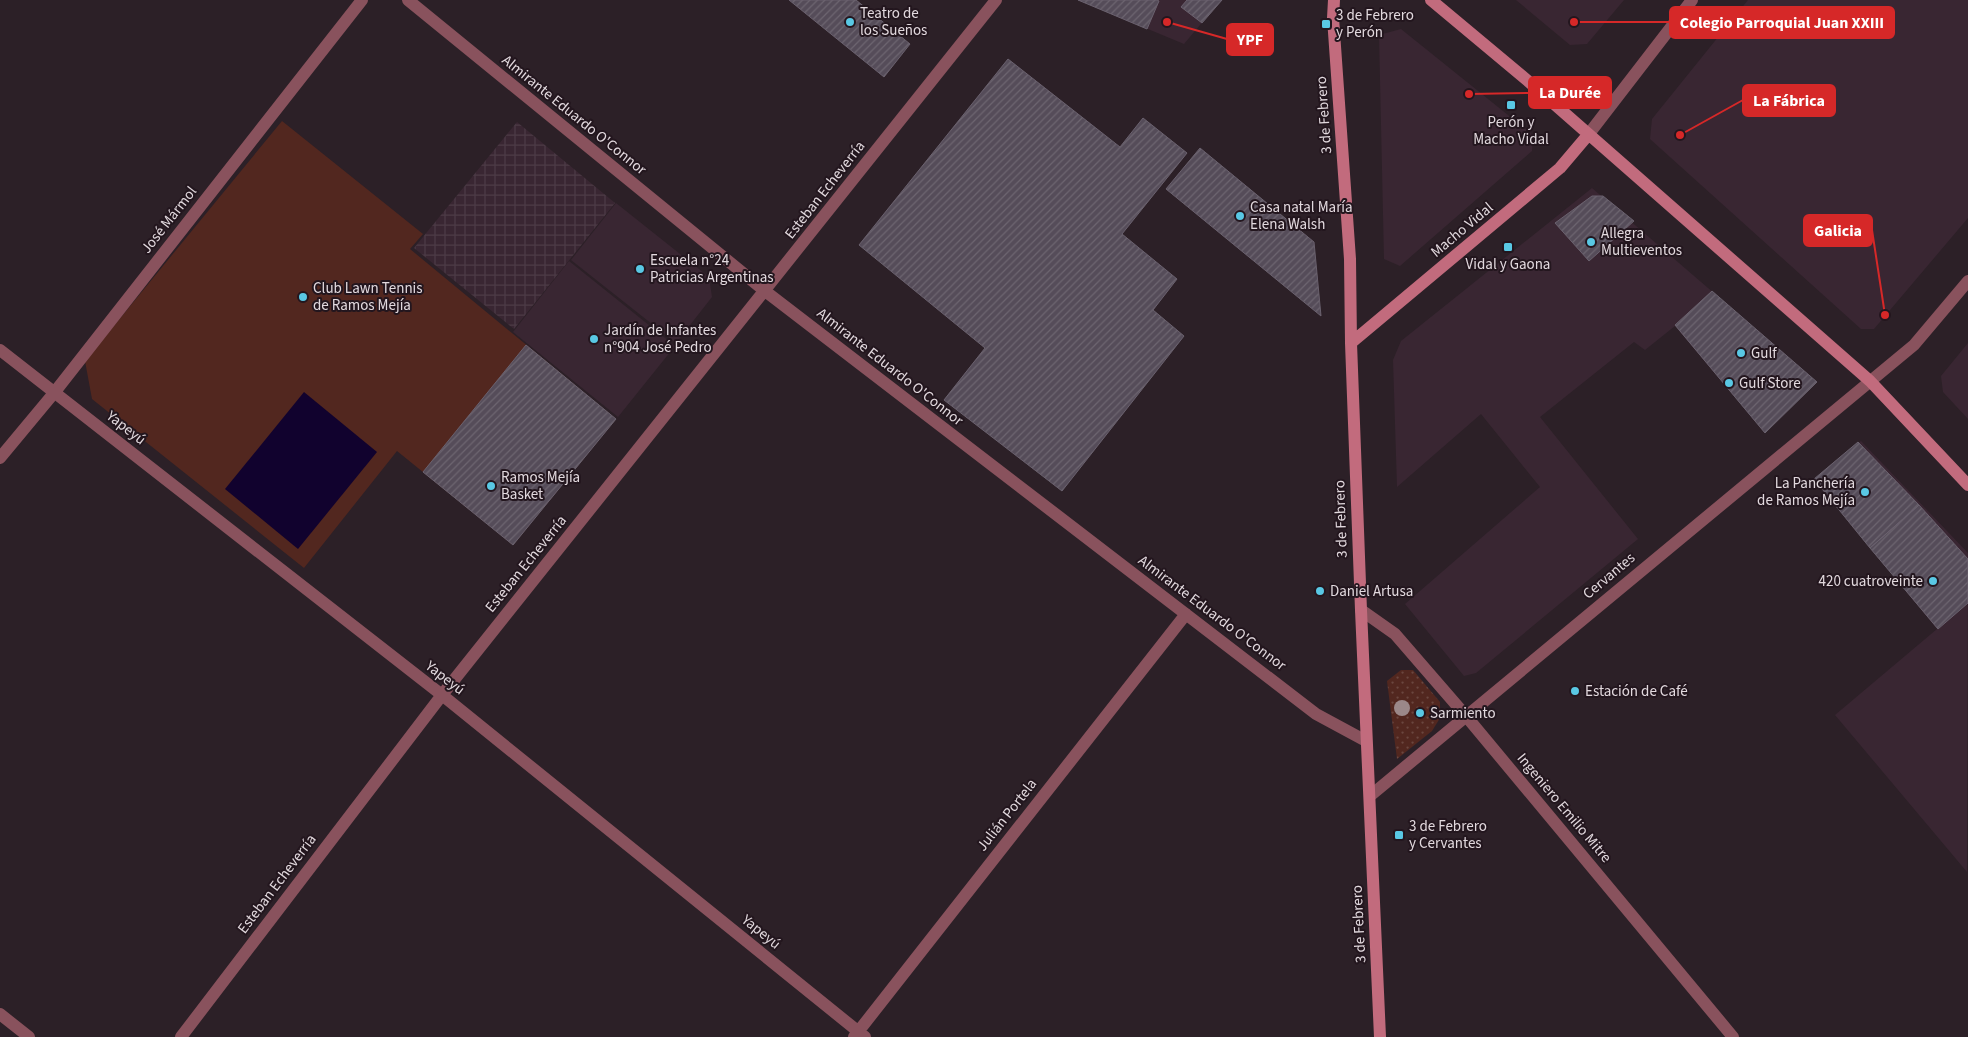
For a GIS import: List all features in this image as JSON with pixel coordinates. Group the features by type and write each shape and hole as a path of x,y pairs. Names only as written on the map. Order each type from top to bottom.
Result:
{"main road":[{"name":"3 de Febrero","path":"1334,0 1333,18 1350,259 1351,343 1366,742 1380,1037"},
{"path":"1431,0 1528,81 1870,382 1968,485"},
{"name":"Macho Vidal","path":"1351,343 1560,168 1588,135"}],"street":[{"name":"José Mármol","path":"0,458 54,393 362,0"},
{"name":"Almirante Eduardo O'Connor","path":"408,0 765,291 1316,714 1366,742"},
{"name":"Esteban Echeverría","path":"181,1037 442,695 996,0"},
{"path":"1588,135 1692,0"},
{"name":"Cervantes","path":"1370,796 1914,345 1968,281"},
{"name":"Yapeyú","path":"0,350 442,695 859,1035"},
{"name":"Ingeniero Emilio Mitre","path":"1361,610 1395,634 1466,716 1733,1037"},
{"name":"Julián Portela","path":"859,1035 1186,614"},
{"path":"0,1014 29,1037"}],"shaded area":[{"path":"1078,0 1221,0 1184,44"},
{"path":"1516,0 1624,0 1587,44 1570,45"},
{"path":"1748,0 1968,0 1968,218 1874,329 1861,329 1650,139 1652,119"},
{"path":"1401,29 1533,135 1532,151 1400,266 1384,259 1379,35"},
{"name":"Club Lawn Tennis de Ramos Mejía","path":"282,121 423,234 410,249 616,419 513,545 397,451 304,568 92,399 85,361"},
{"path":"517,122 615,203 514,329 414,248"},
{"path":"1592,188 1817,382 1765,433 1675,326 1645,350 1634,342 1540,417 1638,539 1476,673 1464,676 1405,604 1540,487 1481,414 1397,487 1393,360 1401,341"},
{"name":"Escuela n°24 Patricias Argentinas","path":"616,203 709,277 712,297 676,343 571,260"},
{"name":"Jardín de Infantes n°904 José Pedro","path":"569,261 675,346 618,417 513,332"},
{"path":"1968,343 1968,419 1943,392 1941,376"},
{"path":"304,392 377,452 298,549 225,489"},
{"path":"1861,441 1968,553 1967,872 1835,715 1937,629 1814,479"},
{"path":"1401,670 1413,670 1440,702 1440,718 1432,731 1397,759 1387,681"}],"building":[{"name":"Teatro de los Sueños","path":"789,0 856,0 910,44 884,77"},
{"path":"1078,0 1157,0 1159,1 1147,29"},
{"path":"1187,0 1222,0 1202,23 1181,7"},
{"path":"1008,59 1120,147 1143,118 1187,153 1122,234 1177,279 1153,310 1184,336 1062,491 944,400 985,348 859,245"},
{"name":"Casa natal María Elena Walsh","path":"1200,148 1314,242 1321,316 1166,189"},
{"name":"Allegra Multieventos","path":"1592,196 1603,196 1634,221 1589,261 1555,223"},
{"name":"Gulf","path":"1712,291 1817,382 1765,433 1675,325"},
{"path":"526,345 616,419 513,545 423,472"},
{"name":"La Panchería de Ramos Mejía","path":"1858,442 1919,505 1870,548 1814,479"},
{"name":"420 cuatroveinte","path":"1919,505 1968,559 1968,603 1938,629 1870,548"}],"place":[{"name":"Teatro de los Sueños","path":"850,22"},
{"name":"YPF","path":"1167,22"},
{"name":"Colegio Parroquial Juan XXIII","path":"1574,22"},
{"name":"3 de Febrero y Perón","path":"1326,24"},
{"name":"La Durée","path":"1469,94"},
{"name":"Perón y Macho Vidal","path":"1511,105"},
{"name":"La Fábrica","path":"1680,135"},
{"name":"Casa natal María Elena Walsh","path":"1240,216"},
{"name":"Allegra Multieventos","path":"1591,242"},
{"name":"Vidal y Gaona","path":"1508,247"},
{"name":"Escuela n°24 Patricias Argentinas","path":"640,269"},
{"name":"Club Lawn Tennis de Ramos Mejía","path":"303,297"},
{"name":"Galicia","path":"1885,315"},
{"name":"Jardín de Infantes n°904 José Pedro","path":"594,339"},
{"name":"Gulf","path":"1741,353"},
{"name":"Gulf Store","path":"1729,383"},
{"name":"Ramos Mejía Basket","path":"491,486"},
{"name":"La Panchería de Ramos Mejía","path":"1865,492"},
{"name":"420 cuatroveinte","path":"1933,581"},
{"name":"Daniel Artusa","path":"1320,591"},
{"name":"Estación de Café","path":"1575,691"},
{"name":"Sarmiento","path":"1420,713"},
{"name":"3 de Febrero y Cervantes","path":"1399,835"}]}
